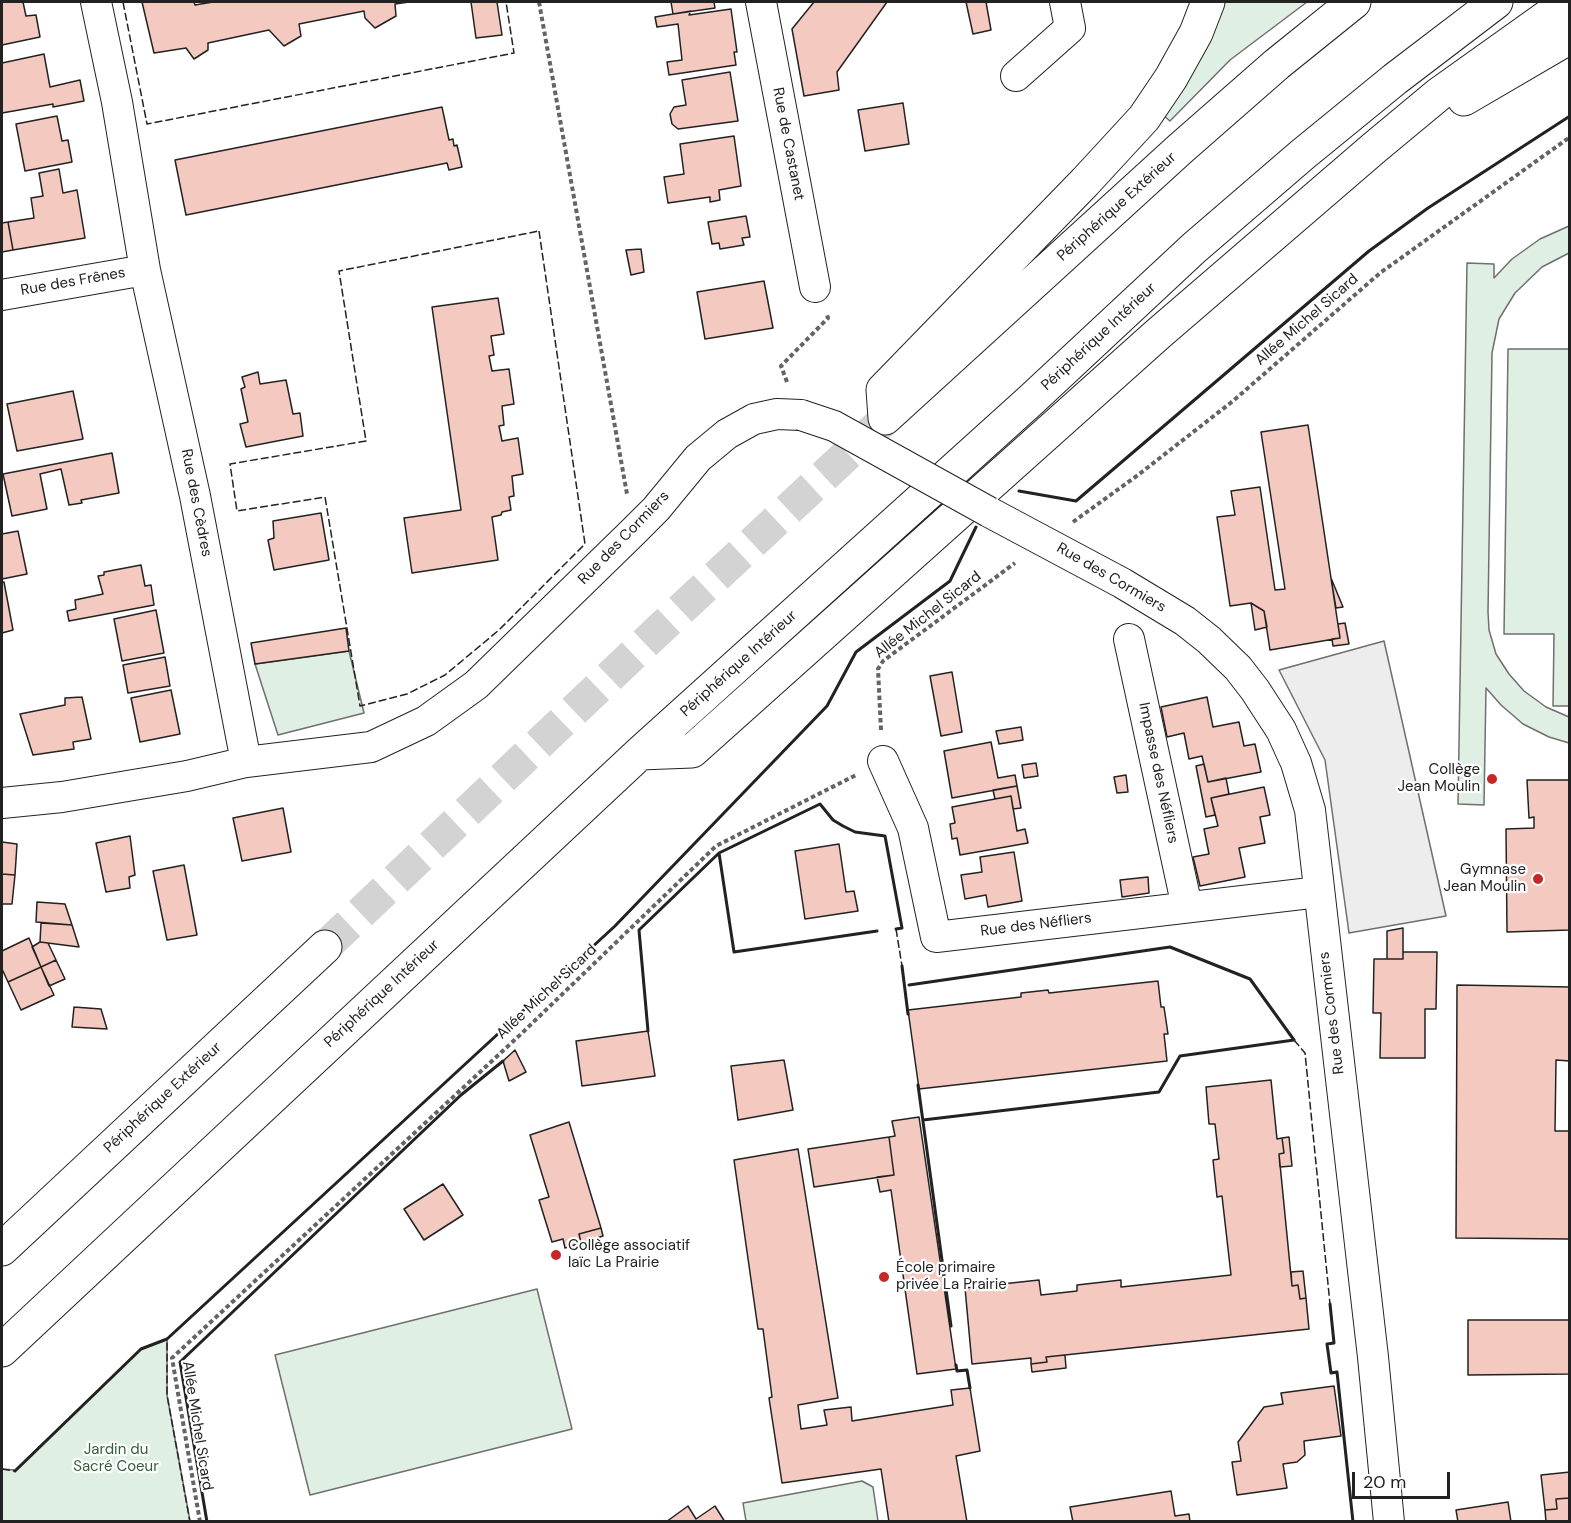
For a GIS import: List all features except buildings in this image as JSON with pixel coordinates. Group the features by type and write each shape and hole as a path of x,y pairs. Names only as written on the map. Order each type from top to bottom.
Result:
{"highway":[{"name":"Périphérique Extérieur","path":"1208,2 1196,33 1144,118 883,390 885,418 1082,237 1242,95 1354,2"},
{"name":"Périphérique Intérieur","path":"2,1350 640,753 1031,400 1194,248 1302,155 1496,2"},
{"path":"640,753 692,751 1158,334 1374,148 1439,94 1568,2"},
{"path":"1374,148 1399,148 1452,107 1569,37"},
{"name":"Périphérique Extérieur","path":"2,1249 326,947"}],"street":[{"name":"Rue des Cèdres","path":"96,2 117,102 145,270 195,496 246,762"},
{"name":"Rue de Castanet","path":"761,2 814,287"},
{"path":"1016,76 1070,28 1065,2"},
{"name":"Rue des Frênes","path":"2,295 145,270"},
{"name":"Rue des Cormiers","path":"246,762 371,747 426,721 476,685 633,532 698,458 727,434 754,419 777,414 801,415 834,426 989,513 1112,578 1185,621 1238,668 1255,690 1281,730 1296,763 1310,810 1373,1357 1389,1521"},
{"name":"Impasse des Néfliers","path":"1129,639 1187,907"},
{"name":"Rue des Néfliers","path":"883,761 913,828 936,937 1319,892"},
{"path":"2,803 62,797 186,776 246,762"}],"path":[{"path":"539,2 633,532"},
{"name":"Allée Michel Sicard","path":"1065,528 1138,476 1233,401 1380,273 1569,136"},
{"path":"801,415 781,366 828,318 814,287"},
{"name":"Allée Michel Sicard","path":"200,1521 172,1358 521,1034 716,846 883,761 878,669 883,662 1016,562"}],"green space":[{"path":"1221,2 1307,2 1230,60 1170,121 1163,115"},
{"path":"1569,226 1569,253 1542,267 1515,293 1499,319 1492,353 1488,612 1489,630 1496,654 1524,691 1546,707 1569,717 1569,743 1549,737 1523,724 1486,688 1484,805 1458,804 1467,263 1494,264 1494,278 1512,259 1540,239"},
{"path":"1508,349 1569,349 1569,706 1553,706 1554,634 1504,634"},
{"path":"349,651 364,713 278,735 255,664"},
{"path":"537,1289 572,1429 310,1495 275,1355"},
{"name":"Jardin du Sacré Coeur","path":"167,1339 167,1395 190,1521 2,1521 2,1469 15,1470 141,1349"},
{"path":"862,1481 873,1487 878,1521 746,1521 743,1503"}],"shaded area":[{"path":"1384,641 1446,916 1349,933 1325,760 1279,670"}],"tunnel":[{"path":"325,947 882,422"}],"fence":[{"path":"123,2 147,124 514,53 506,2"},
{"path":"539,231 585,544 499,630 445,675 407,694 360,706 325,497 237,511 230,464 366,441 339,271 539,231"},
{"path":"896,929 902,966"},
{"path":"1294,1040 1305,1053 1330,1304"},
{"path":"2,1469 15,1471 141,1349 167,1339 167,1395 190,1522"}],"wall":[{"path":"1019,491 1076,501 1369,251 1428,208 1570,116"},
{"path":"15,1471 141,1349 167,1339 615,926 827,706 856,652 950,581 976,527"},
{"path":"719,853 820,804 833,820 855,832 885,836 902,928 896,929"},
{"path":"648,1031 639,930 719,853 734,952 877,931"},
{"path":"909,985 1170,947 1250,979 1294,1040 1180,1056 1159,1092 923,1120"},
{"path":"902,966 908,1014"},
{"path":"207,1522 180,1362 461,1095 503,1061"},
{"path":"918,1085 951,1326"},
{"path":"1330,1304 1334,1343 1327,1344 1331,1373 1337,1372 1353,1522"},
{"path":"956,1365 957,1371 967,1370 970,1388"}],"place":[{"name":"Collège Jean Moulin","path":"1492,779"},
{"name":"Gymnase Jean Moulin","path":"1538,879"},
{"name":"Collège associatif laïc La Prairie","path":"556,1255"},
{"name":"École primaire privée La Prairie","path":"884,1277"}]}
